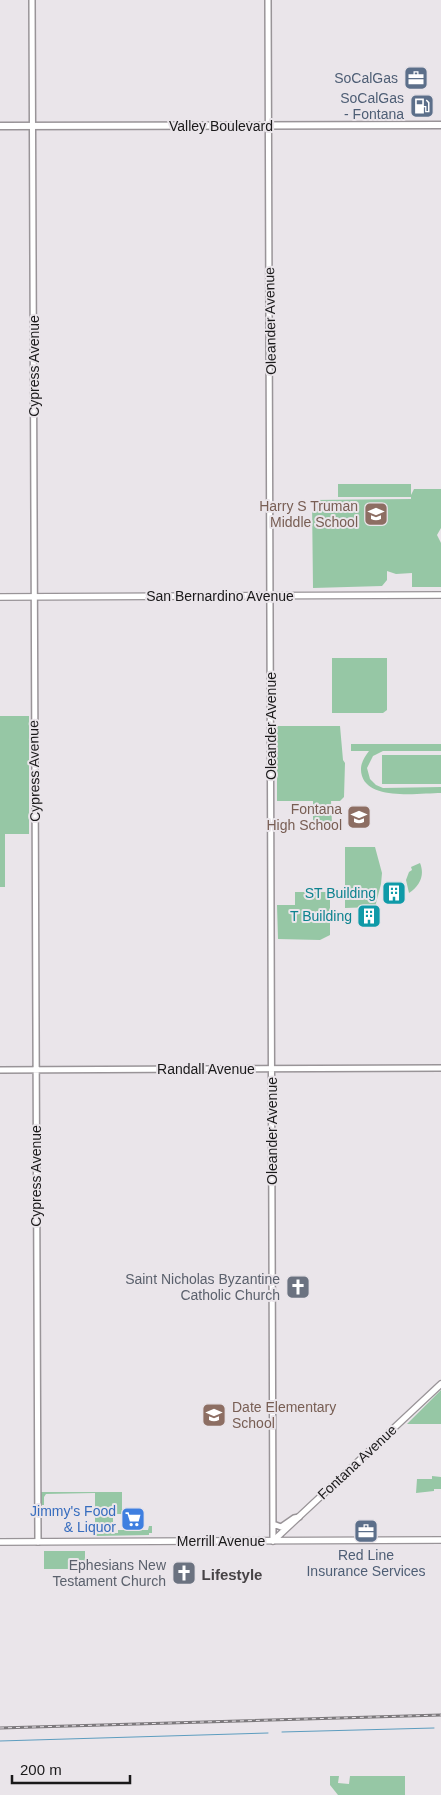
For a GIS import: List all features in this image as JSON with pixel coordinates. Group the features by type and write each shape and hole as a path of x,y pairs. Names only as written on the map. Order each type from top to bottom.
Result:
{"main road":[{"name":"Valley Boulevard","path":"0,126 441,125"},
{"name":"San Bernardino Avenue","path":"0,597 441,595"},
{"name":"Fontana Avenue","path":"274,1541 441,1384"},
{"name":"Merrill Avenue","path":"0,1542 441,1540"}],"street":[{"name":"Cypress Avenue","path":"32,0 38,1542"},
{"name":"Oleander Avenue","path":"268,0 270,126 274,1541"},
{"name":"Randall Avenue","path":"0,1070 441,1068"},
{"path":"273,1524 281,1527 294,1518 299,1517"}],"green space":[{"name":"Harry S Truman Middle School","path":"338,484 411,484 411,495 414,489 441,489 441,528 437,535 441,543 441,587 412,587 412,573 396,574 387,571 387,580 382,586 313,588 312,500 411,499 411,497 338,497"},
{"path":"332,658 387,658 387,710 383,713 332,713"},
{"path":"0,716 29,716 29,834 5,834 5,887 0,887"},
{"path":"277,726 340,726 343,760 345,763 344,797 340,801 331,801 332,824 313,824 313,801 277,801"},
{"path":"351,744 441,744 441,751 383,751 373,756 367,768 370,779 376,785 383,788 441,787 441,793 397,794 375,789 367,784 361,772 362,763 369,751 351,751"},
{"path":"382,755 441,755 441,784 382,784"},
{"path":"345,847 375,847 382,873 375,907 345,908"},
{"path":"420,863 422,876 416,887 409,893 406,880 409,872 412,870 411,867"},
{"path":"295,892 330,892 330,935 320,940 278,939 277,905 295,905"},
{"path":"441,1390 441,1424 407,1424"},
{"path":"432,1476 441,1477 441,1489 416,1493 417,1479 432,1479"},
{"path":"41,1492 122,1492 122,1514 113,1514 113,1533 118,1533 118,1530 148,1530 149,1526 152,1526 152,1533 149,1533 149,1535 95,1536 95,1493 46,1494 44,1505 41,1505"},
{"path":"44,1551 85,1551 85,1569 44,1569"},
{"path":"330,1776 339,1776 338,1783 349,1784 350,1776 405,1776 405,1795 338,1795 330,1785"}],"waterway":[{"path":"282,1732 434,1728"},
{"path":"0,1741 268,1733"}],"railway":[{"path":"0,1728 441,1715"}],"place":[{"name":"SoCalGas","path":"416,78"},
{"name":"SoCalGas - Fontana","path":"422,106"},
{"name":"Harry S Truman Middle School","path":"376,514"},
{"name":"Fontana High School","path":"359,817"},
{"name":"ST Building","path":"394,893"},
{"name":"T Building","path":"369,916"},
{"name":"Saint Nicholas Byzantine Catholic Church","path":"298,1287"},
{"name":"Date Elementary School","path":"214,1415"},
{"name":"Jimmy's Food & Liquor","path":"133,1519"},
{"name":"Red Line Insurance Services","path":"366,1531"},
{"name":"Ephesians New Testament Church","path":"184,1573"}],"district":[{"name":"Lifestyle","path":"232,1574"}]}
